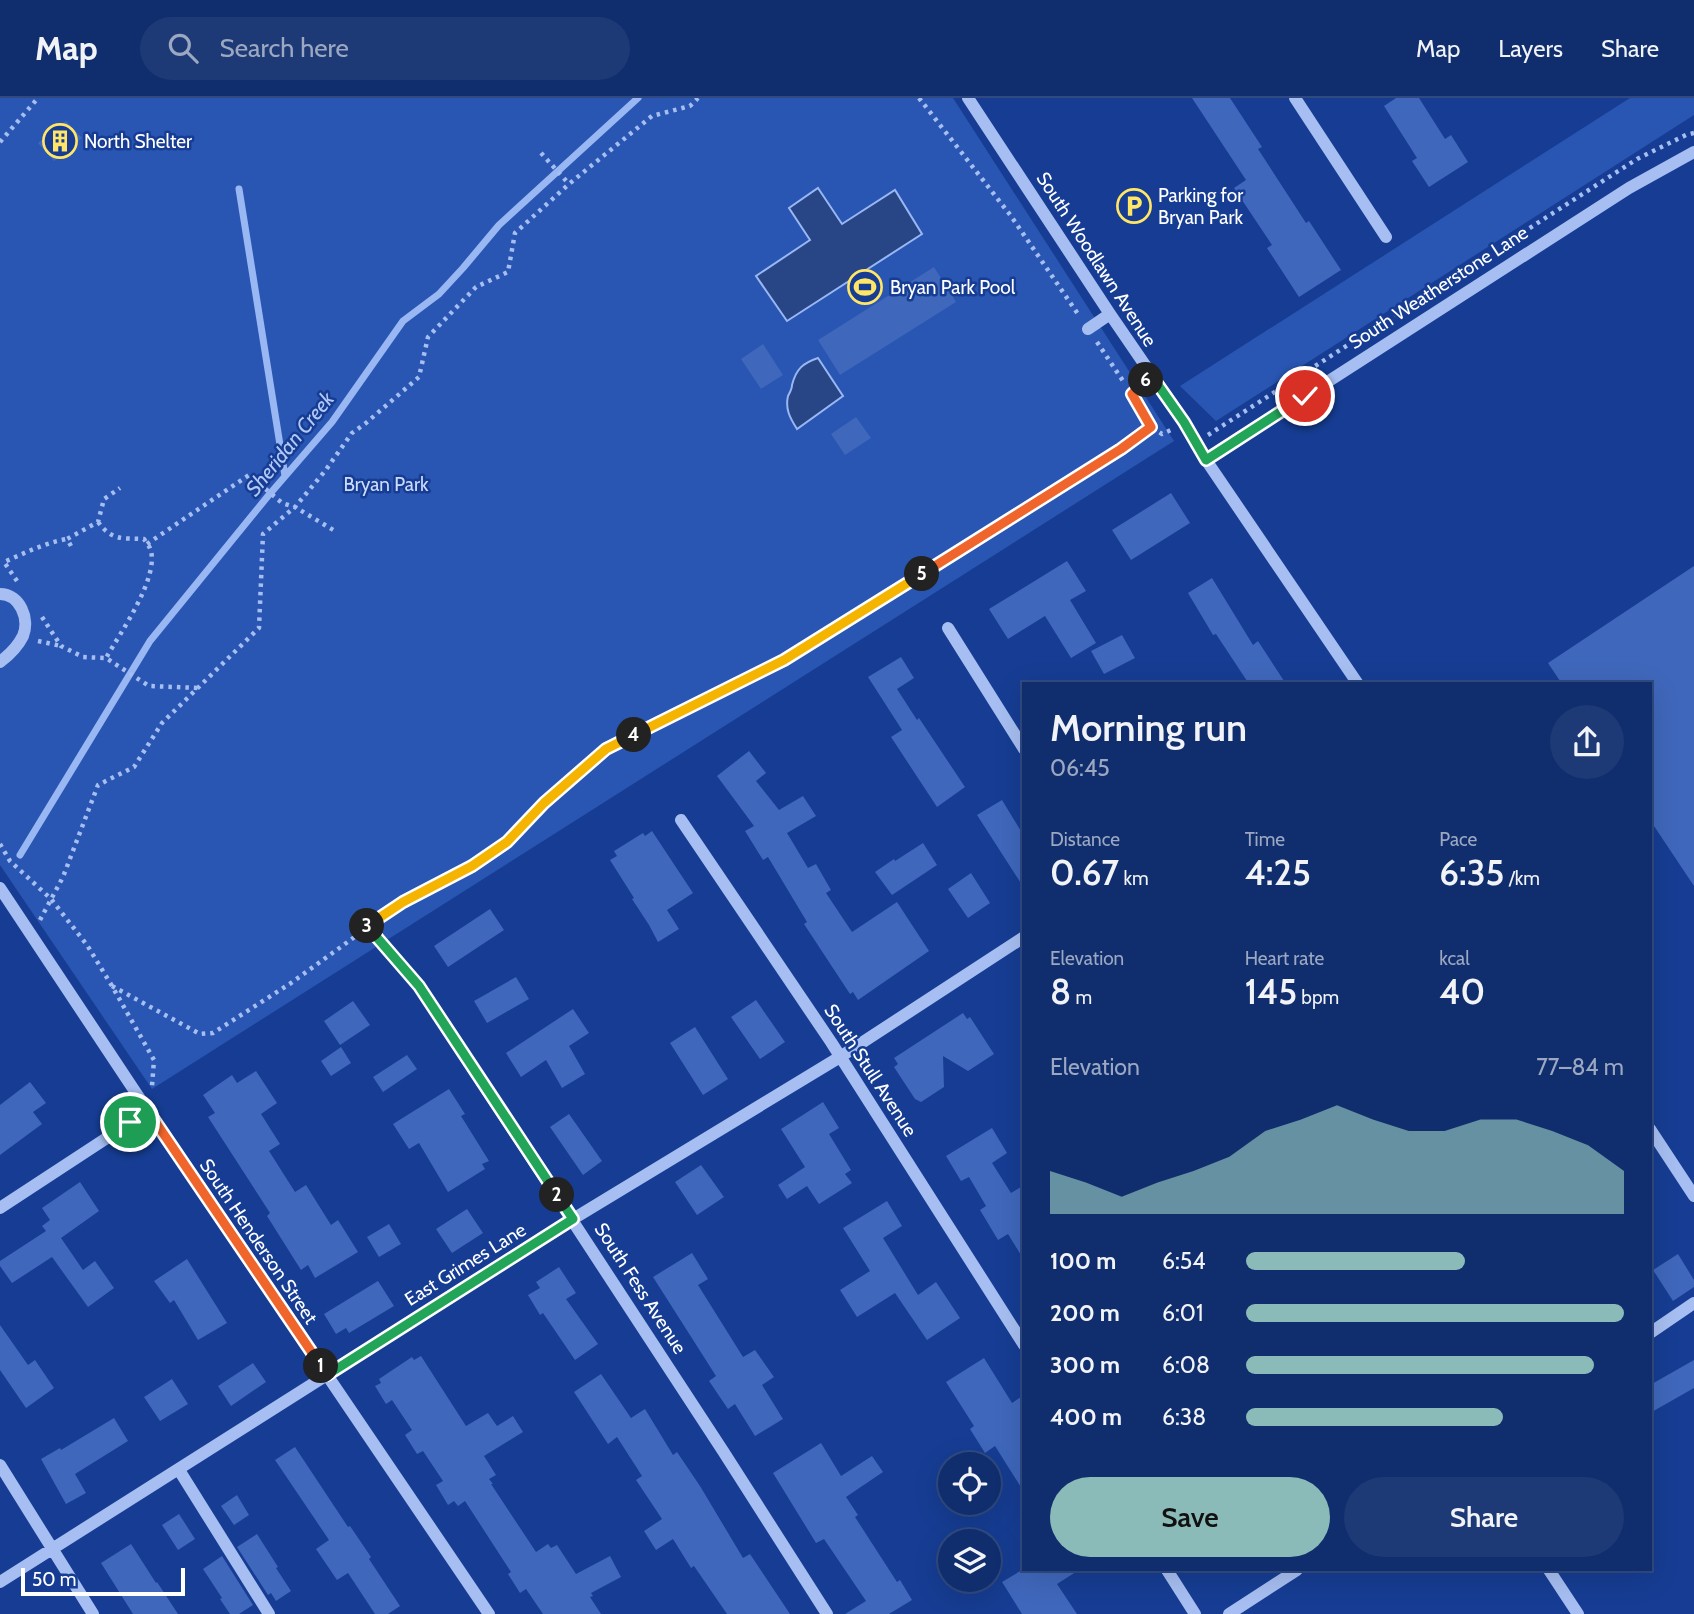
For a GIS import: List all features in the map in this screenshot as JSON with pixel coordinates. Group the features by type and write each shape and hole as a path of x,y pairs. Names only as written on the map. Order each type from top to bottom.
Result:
{"street":[{"name":"South Woodlawn Avenue","path":"968,98 1184,422 1206,460 1357,682"},
{"path":"1295,98 1386,237"},
{"name":"South Weatherstone Lane","path":"1206,460 1629,188 1694,152"},
{"path":"1088,329 1110,314"},
{"path":"1132,394 1151,375"},
{"path":"0,594 7,594 18,603 26,618 22,637 0,662"},
{"path":"948,628 1022,746"},
{"name":"South Stull Avenue","path":"681,820 840,1057 1022,1342"},
{"name":"South Henderson Street","path":"0,888 489,1614"},
{"name":"East Grimes Lane","path":"0,1582 573,1219 840,1057 1022,938"},
{"name":"South Fess Avenue","path":"419,986 573,1219 827,1614"},
{"path":"0,1208 148,1111"},
{"path":"1652,1132 1694,1196"},
{"path":"1652,1332 1694,1303"},
{"path":"0,1465 93,1614"},
{"path":"179,1469 269,1614"},
{"path":"1168,1571 1195,1614"},
{"path":"1229,1614 1295,1571"},
{"path":"1550,1571 1578,1614"}],"path":[{"path":"0,142 38,98"},
{"path":"51,899 63,877 98,785 134,767 162,723 259,628 262,534 295,507 326,471 352,433 419,377 428,337 477,287 508,272 515,233 569,184 652,116 690,107 698,98"},
{"path":"919,98 1011,216 1132,394 1151,427 1162,434 1170,431"},
{"path":"1213,432 1637,159 1694,133"},
{"path":"541,153 569,184"},
{"path":"112,986 200,1034 213,1033 290,983 403,902 472,866 507,842 544,803 606,749 784,660 1121,449 1151,427"},
{"path":"147,544 249,475 282,503 295,507 335,531"},
{"path":"19,583 4,562 35,547 67,539 98,522 104,499 120,488"},
{"path":"98,522 104,531 113,537 144,539 151,550 151,569 144,593 108,660"},
{"path":"67,539 71,546"},
{"path":"40,615 61,646"},
{"path":"22,637 61,646 83,657 108,660 149,687 199,688"},
{"path":"0,844 10,861 51,899 87,945 154,1060 152,1089"},
{"path":"367,927 419,986"}],"green space":[{"name":"Bryan Park","path":"0,98 953,98 1174,441 152,1089 0,865"},
{"path":"1630,98 1694,98 1694,115 1216,421 1180,386"}],"shaded area":[{"path":"818,188 842,224 895,190 922,234 787,321 756,276 810,240 789,208"},
{"path":"818,358 843,396 797,429 789,413 788,396 798,371"}],"building":[{"path":"1192,98 1230,98 1262,147 1258,149 1306,223 1309,221 1341,270 1299,297 1267,248 1272,245 1234,188 1246,180"},
{"path":"1396,98 1419,98 1445,139 1451,135 1468,162 1429,187 1412,161 1417,158 1384,106"},
{"name":"North Shelter","path":"66,121 82,138 54,161 38,143"},
{"path":"934,267 956,302 840,375 818,340"},
{"path":"763,344 783,375 761,389 741,359"},
{"path":"856,417 871,438 845,455 831,434"},
{"path":"1171,493 1190,523 1131,560 1112,530"},
{"path":"1067,561 1086,591 1070,600 1096,643 1071,658 1045,616 1008,639 989,609"},
{"path":"1694,566 1694,886 1652,823 1652,682 1561,682 1548,663"},
{"path":"1212,578 1253,645 1258,641 1285,682 1248,682 1216,634 1213,635 1188,593"},
{"path":"1122,635 1135,658 1104,674 1091,651"},
{"path":"901,657 914,678 897,689 965,787 937,807 891,737 902,730 868,677"},
{"path":"749,751 766,773 756,781 779,810 803,796 816,816 787,833 808,868 816,864 831,890 826,893 852,932 897,902 929,951 858,1000 853,992 850,994 804,924 807,922 768,857 763,860 745,831 754,826 717,776"},
{"path":"1002,800 1022,833 1022,885 977,815"},
{"path":"652,831 693,893 667,910 679,929 658,942 610,860 617,856 614,851 643,833 645,836"},
{"path":"923,843 937,865 892,895 875,872"},
{"path":"971,873 990,903 968,918 948,889"},
{"path":"490,909 504,930 448,967 434,946"},
{"path":"516,977 529,999 487,1023 474,1001"},
{"path":"756,1000 785,1042 760,1059 731,1017"},
{"path":"353,1001 370,1025 340,1045 324,1021"},
{"path":"573,1009 589,1033 569,1046 585,1074 562,1088 546,1060 521,1077 506,1053"},
{"path":"963,1013 967,1019 970,1017 994,1054 968,1071 943,1056 944,1087 921,1102 915,1099 894,1067 898,1064 894,1058"},
{"path":"695,1027 728,1079 703,1095 670,1043"},
{"path":"341,1047 351,1063 331,1076 321,1061"},
{"path":"407,1055 417,1069 383,1092 373,1077"},
{"path":"256,1071 277,1103 261,1114 280,1144 269,1151 295,1192 306,1185 331,1225 338,1220 358,1252 315,1278 308,1265 301,1270 267,1216 270,1213 208,1117 215,1113 203,1095 232,1075 237,1083"},
{"path":"30,1082 46,1103 33,1112 42,1124 0,1155 0,1105"},
{"path":"449,1089 465,1114 461,1116 489,1161 482,1164 485,1169 448,1192 419,1143 409,1149 393,1124"},
{"path":"823,1102 839,1128 829,1134 851,1170 845,1174 852,1183 819,1204 807,1186 787,1199 778,1185 805,1167 781,1129"},
{"path":"569,1114 602,1161 583,1175 550,1127"},
{"path":"992,1128 1007,1153 992,1163 1011,1193 1022,1186 1022,1257 1008,1234 998,1240 980,1210 986,1206 969,1177 961,1181 946,1156"},
{"path":"701,1165 724,1197 697,1215 675,1182"},
{"path":"80,1182 99,1211 61,1238 83,1270 95,1261 114,1288 88,1307 52,1257 12,1283 0,1266 0,1261 46,1231 42,1226 50,1220 42,1208"},
{"path":"887,1201 902,1226 883,1238 918,1295 936,1282 960,1318 927,1340 895,1293 857,1317 840,1290 870,1271 843,1228"},
{"path":"467,1209 483,1233 452,1253 436,1229"},
{"path":"389,1224 401,1244 379,1257 367,1237"},
{"path":"692,1253 708,1279 698,1285 743,1357 755,1350 774,1377 762,1385 783,1419 755,1436 735,1404 728,1409 709,1381 716,1376 653,1277"},
{"path":"1678,1254 1694,1280 1694,1287 1673,1301 1653,1270"},
{"path":"187,1259 227,1323 198,1340 174,1300 170,1303 154,1281"},
{"path":"559,1267 576,1293 566,1299 598,1344 575,1360 528,1295 540,1288 536,1282"},
{"path":"378,1281 394,1306 349,1333 346,1328 336,1334 324,1314"},
{"path":"0,1325 28,1365 35,1360 54,1388 26,1408 0,1370"},
{"path":"421,1356 466,1426 488,1413 497,1426 513,1416 523,1432 484,1456 496,1475 489,1479 491,1484 536,1552 548,1544 551,1548 557,1545 576,1574 610,1556 621,1577 591,1593 593,1596 590,1597 601,1614 543,1614 526,1589 520,1593 508,1574 511,1572 465,1501 458,1506 454,1501 448,1505 436,1485 443,1481 423,1451 417,1454 405,1435 412,1430 392,1400 386,1404 375,1386 381,1383 379,1379 412,1357 414,1360"},
{"path":"984,1358 1012,1403 1022,1396 1022,1489 995,1446 984,1452 970,1429 974,1426 946,1382"},
{"path":"1694,1360 1694,1388 1652,1412 1652,1384"},
{"path":"253,1363 266,1382 231,1406 218,1386"},
{"path":"601,1374 631,1418 645,1409 673,1455 677,1452 700,1486 743,1558 750,1554 790,1614 727,1614 694,1566 691,1568 673,1539 656,1550 644,1531 662,1519 636,1480 642,1476 617,1437 608,1444 574,1392"},
{"path":"172,1379 188,1404 160,1421 144,1397"},
{"path":"114,1418 128,1441 75,1474 86,1493 66,1504 41,1459"},
{"path":"821,1443 841,1476 872,1456 883,1472 846,1497 858,1515 855,1517 897,1582 900,1580 912,1600 889,1614 845,1614 866,1601 824,1539 816,1543 773,1473"},
{"path":"295,1447 371,1557 369,1559 400,1606 388,1614 375,1614 348,1573 337,1580 316,1549 329,1540 275,1460"},
{"path":"237,1495 249,1515 234,1525 221,1506"},
{"path":"179,1514 195,1539 178,1550 162,1525"},
{"path":"257,1534 291,1591 276,1601 271,1593 268,1595 237,1547"},
{"path":"131,1544 178,1614 133,1614 101,1563"},
{"path":"222,1556 253,1605 239,1614 230,1614 203,1569"},
{"path":"1022,1570 1077,1571 1057,1584 1077,1614 1022,1614 1002,1582"}],"waterway":[{"name":"Sheridan Creek","path":"20,855 150,641 332,422 403,321 439,294 499,225 638,98"},
{"path":"239,189 285,476"}],"place":[{"name":"North Shelter","path":"60,141"},
{"name":"Parking for Bryan Park","path":"1134,206"},
{"name":"Bryan Park Pool","path":"865,287"}],"route":[{"path":"130,1122 148,1111 327,1375 573,1219 419,986 367,927 403,902 472,866 507,842 544,803 606,749 784,660 1137,438 1151,427 1132,394 1151,375 1184,422 1206,460 1305,396"}]}
